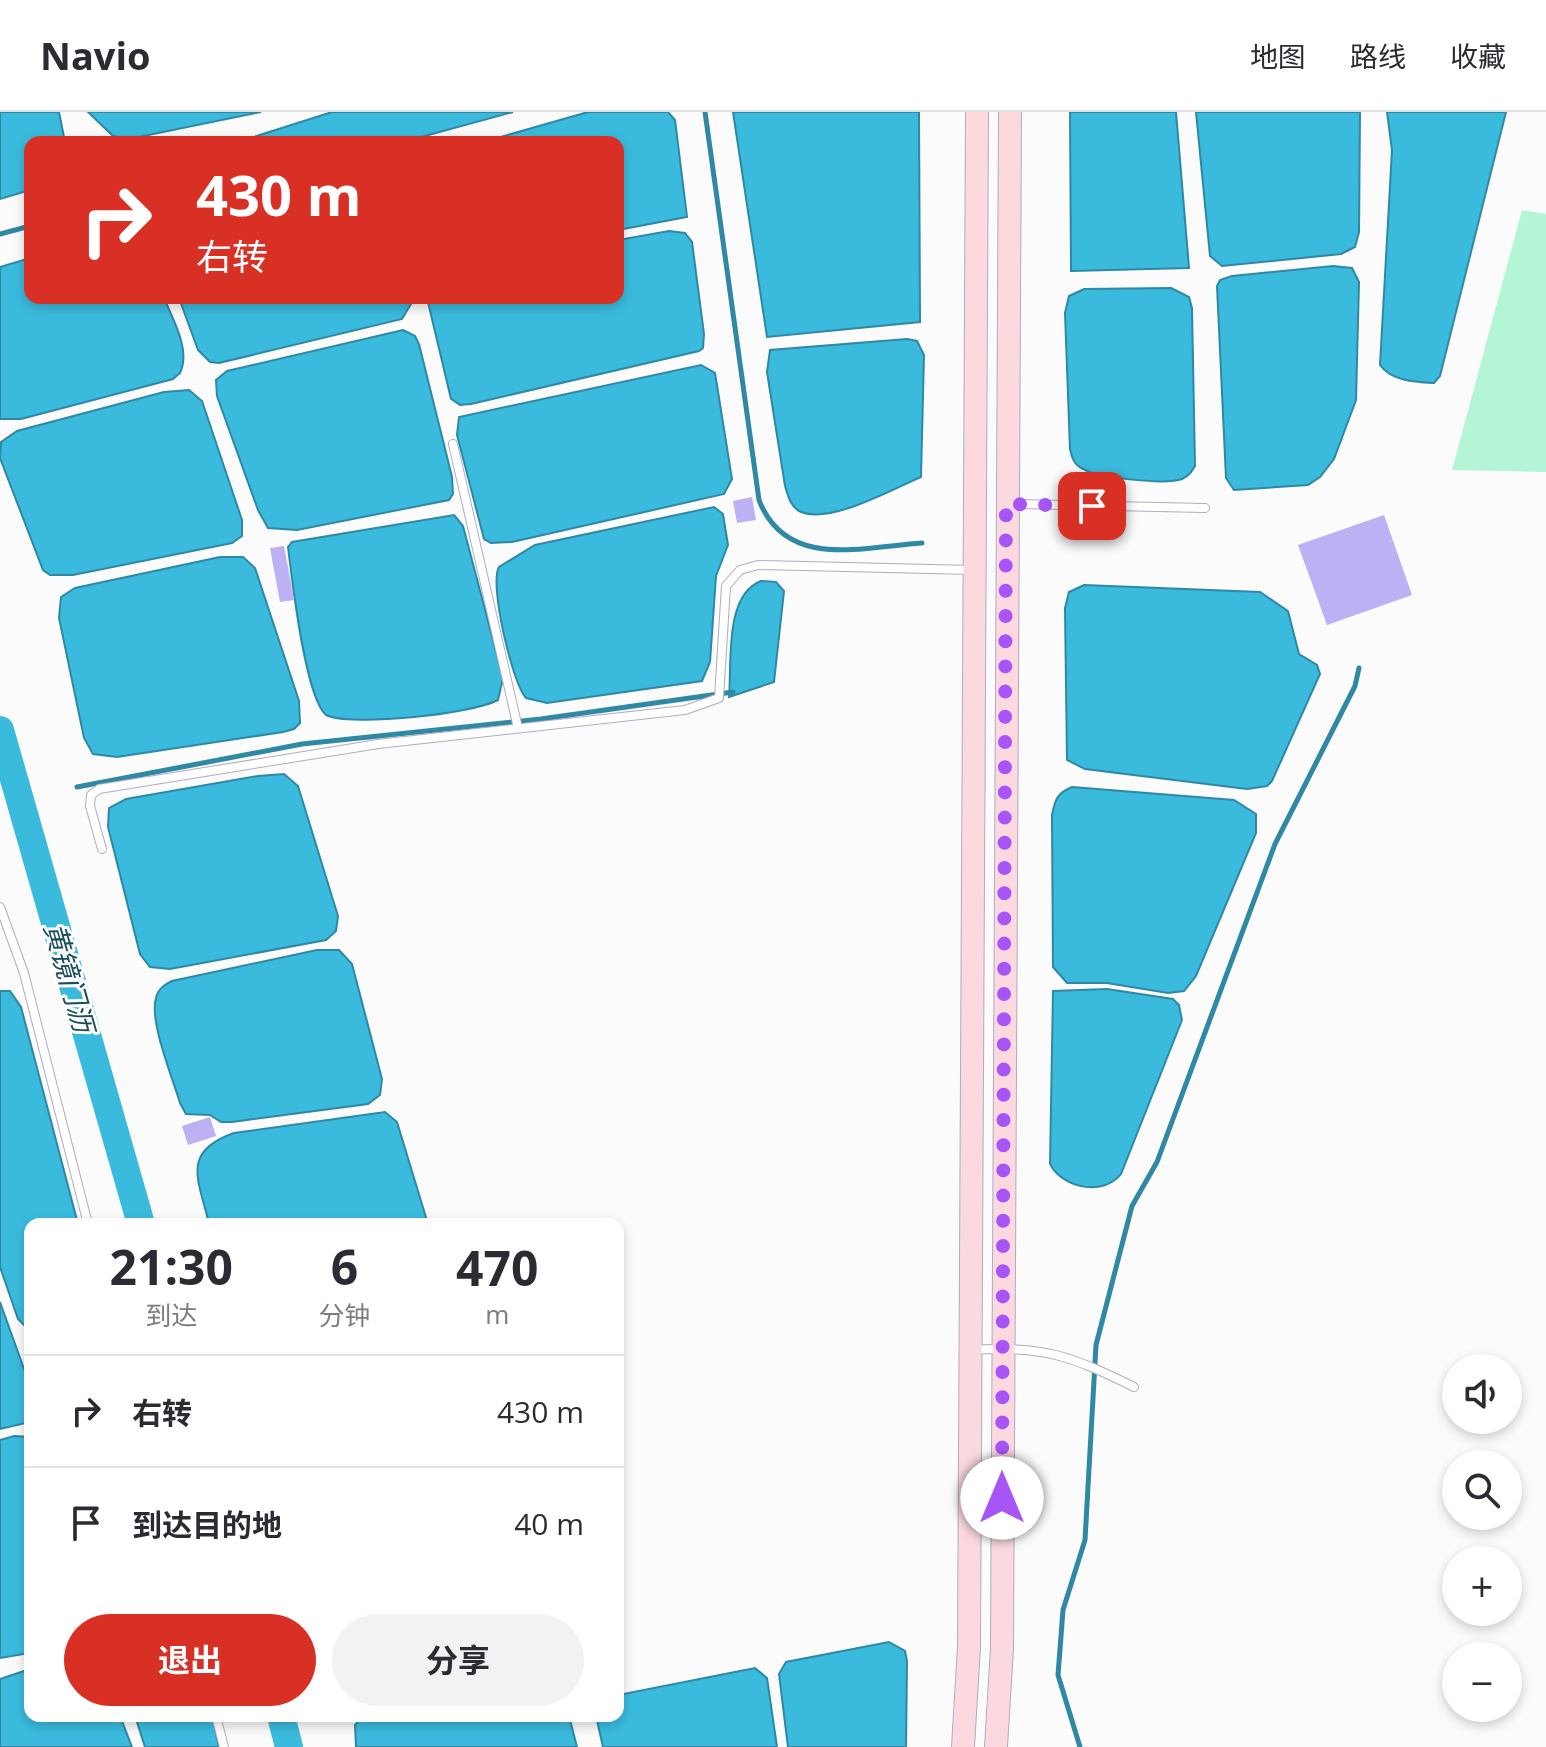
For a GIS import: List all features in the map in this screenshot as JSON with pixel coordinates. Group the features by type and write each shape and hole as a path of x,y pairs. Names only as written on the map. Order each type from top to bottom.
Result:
{"main road":[{"path":"963,1747 969,1647 977,112"},
{"path":"996,1747 1002,1648 1010,112"}],"lane":[{"path":"453,444 518,728"},
{"path":"1006,504 1205,508"},
{"path":"102,849 90,806 91,795 99,789 378,744 685,710 719,698 726,586 740,570 758,565 973,570"},
{"path":"0,907 24,973 86,1218"},
{"path":"970,1350 1034,1348 1076,1358 1134,1387"},
{"path":"218,1722 224,1747"}],"green space":[{"path":"1522,210 1546,214 1546,472 1452,470"}],"water":[{"path":"0,112 59,112 64,136 24,136 24,192 0,199"},
{"path":"88,112 261,112 144,136 113,136"},
{"path":"332,112 513,112 425,136 257,136"},
{"path":"588,112 668,112 675,120 687,217 624,229 624,136 504,136"},
{"path":"733,112 919,112 920,322 767,337"},
{"path":"1070,112 1176,112 1189,268 1071,271"},
{"path":"1196,112 1360,112 1359,232 1355,247 1341,254 1222,266 1210,256"},
{"path":"1387,112 1506,112 1440,376 1434,383 1397,377 1380,365 1392,150"},
{"path":"669,231 685,233 692,242 704,334 703,348 471,404 460,405 451,399 428,304 624,304 624,239"},
{"path":"24,260 24,304 167,304 182,345 180,373 173,379 21,419 0,419 0,267"},
{"path":"1333,266 1352,268 1359,282 1356,400 1334,459 1320,477 1308,485 1234,490 1226,478 1217,286 1220,280 1232,276"},
{"path":"1171,288 1189,297 1192,308 1195,466 1188,475 1174,481 1117,478 1083,469 1074,461 1070,449 1065,313 1069,296 1084,289"},
{"path":"181,304 411,304 402,319 219,363 210,362 198,350"},
{"path":"403,330 415,336 419,344 452,477 453,494 449,500 297,530 268,528 258,510 217,396 216,380 227,371"},
{"path":"907,339 917,341 924,355 921,477 845,509 814,514 797,510 785,486 767,372 770,350"},
{"path":"701,365 715,373 732,479 724,494 512,542 491,543 484,539 457,435 459,417"},
{"path":"189,390 202,401 242,520 242,536 232,543 73,575 50,575 43,570 0,458 1,442 17,431 164,392"},
{"path":"714,507 723,514 728,545 716,576 710,662 702,681 547,703 526,698 514,673 499,612 499,567 535,545"},
{"path":"454,515 463,526 503,678 498,700 464,710 412,717 360,720 326,715 312,686 306,662 288,547 292,542"},
{"path":"220,557 243,557 255,568 299,701 300,723 294,729 283,732 117,757 93,754 84,738 59,618 61,597 75,588"},
{"path":"761,581 776,582 784,591 774,682 729,697 735,615 749,589"},
{"path":"1084,585 1260,592 1288,611 1299,654 1317,665 1320,674 1267,786 1247,789 1085,769 1067,760 1065,608 1069,592"},
{"path":"284,774 298,786 338,916 336,931 326,940 170,969 150,967 140,954 108,827 109,808 126,799"},
{"path":"1072,787 1234,800 1256,814 1256,833 1196,976 1184,991 1168,993 1107,983 1067,983 1053,967 1052,815 1058,798"},
{"path":"317,950 339,950 352,964 382,1079 380,1095 368,1104 232,1122 221,1122 210,1115 186,1114 167,1065 156,1021 156,998 160,990 172,981"},
{"path":"1107,989 1173,999 1179,1005 1182,1020 1121,1174 1105,1185 1084,1187 1064,1179 1050,1164 1053,991"},
{"path":"0,991 10,991 21,1007 76,1218 24,1218 24,1325 18,1319 0,1267"},
{"path":"385,1112 397,1122 426,1218 207,1218 198,1181 200,1159 206,1149 234,1133"},
{"path":"0,1302 24,1369 24,1423 0,1429"},
{"path":"24,1437 24,1654 0,1658 0,1440"},
{"path":"889,1642 905,1651 907,1661 906,1747 788,1747 779,1674 786,1662"},
{"path":"755,1668 767,1678 777,1747 603,1747 597,1722 624,1722 624,1694"},
{"path":"24,1671 24,1722 122,1722 132,1747 0,1747 0,1679"},
{"path":"137,1722 213,1722 219,1747 145,1747"},
{"path":"358,1722 571,1722 577,1747 356,1747 355,1725"}],"building":[{"path":"752,497 756,520 737,523 733,501"},
{"path":"1384,515 1412,595 1327,625 1298,545"},
{"path":"284,546 294,600 280,602 270,548"},
{"path":"210,1117 216,1136 188,1145 182,1126"}],"waterway":[{"path":"705,112 759,500 771,522 787,537 807,545 851,550 922,543"},
{"path":"0,234 24,228"},
{"path":"1080,1747 1058,1675 1063,1610 1085,1540 1096,1345 1132,1206 1157,1162 1275,844 1355,686 1359,668"},
{"path":"77,787 302,744 541,719 733,692"},
{"name":"黄镜门沥","path":"0,730 139,1218"},
{"name":"黄镜门沥","path":"283,1722 289,1747"}],"route":[{"path":"1002,1498 1006,504 1092,506"}]}
